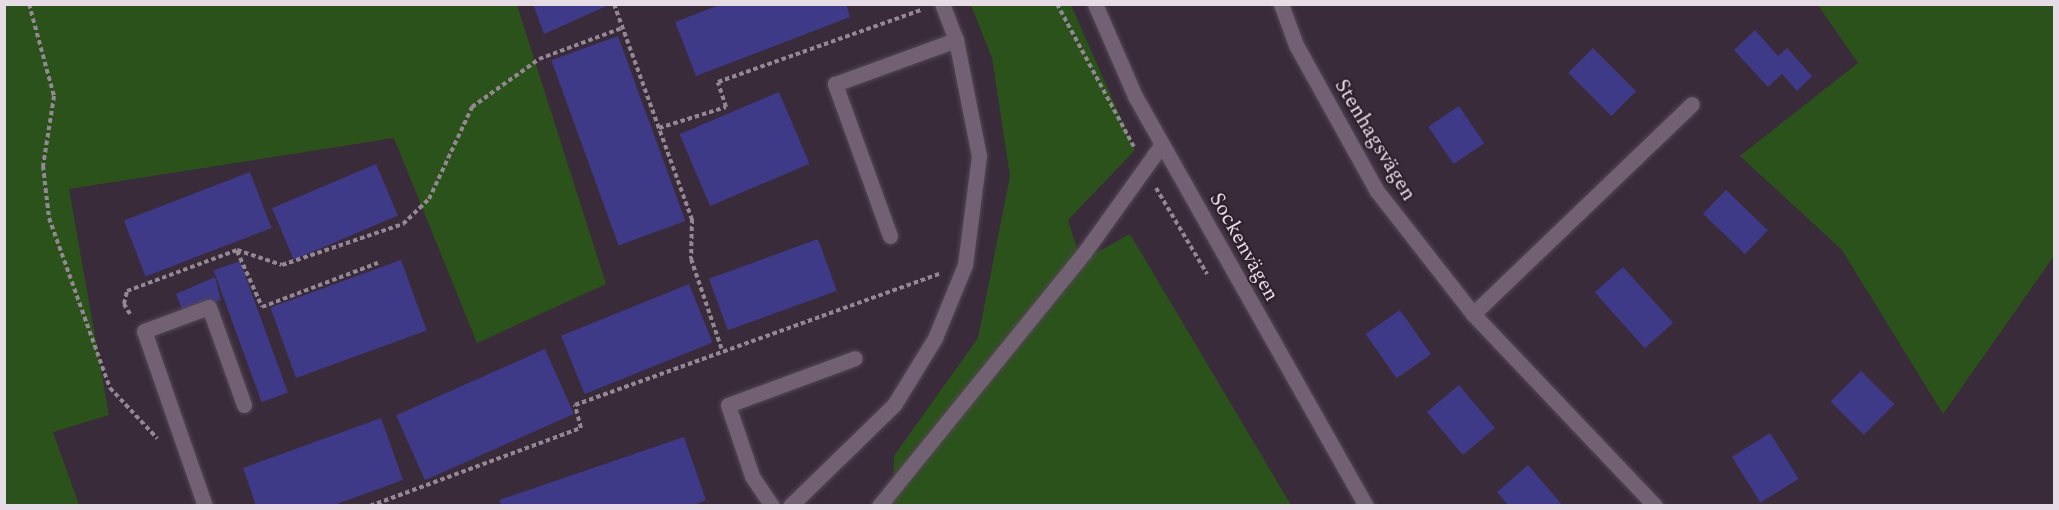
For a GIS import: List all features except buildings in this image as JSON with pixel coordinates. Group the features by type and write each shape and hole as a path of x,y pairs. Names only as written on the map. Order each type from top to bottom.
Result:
{"street":[{"path":"790,506 894,405 935,338 965,265 979,156 956,40 942,4"},
{"name":"Sockenvägen","path":"1095,4 1124,74 1366,506"},
{"name":"Stenhagsvägen","path":"1281,4 1296,45 1377,192 1473,314 1656,506"},
{"path":"890,236 835,84 956,40"},
{"path":"1473,314 1692,104"},
{"path":"879,506 1084,253 1162,144"},
{"path":"205,506 144,331 209,307 244,405"},
{"path":"772,506 752,476 728,405 855,358"}],"path":[{"path":"29,4 54,96 43,166 52,228 110,388 147,432 190,461"},
{"path":"614,4 692,219 691,259 722,350"},
{"path":"659,128 726,107 718,82 926,8"},
{"path":"144,331 124,303 127,291 237,250 282,265 403,224 429,199 472,107 539,59 622,28"},
{"path":"237,250 262,307 378,263"},
{"path":"370,506 581,428 575,405 722,350 965,265"}],"green space":[{"path":"4,5 517,5 606,284 477,343 394,138 69,189 109,415 53,432 79,505 5,505"},
{"path":"971,5 1071,5 1135,150 1068,220 1081,261 1130,234 1291,505 892,506 894,456 978,338 1010,176 992,58"},
{"path":"1818,5 2054,5 2054,256 1943,414 1842,250 1740,156 1858,63"}]}
